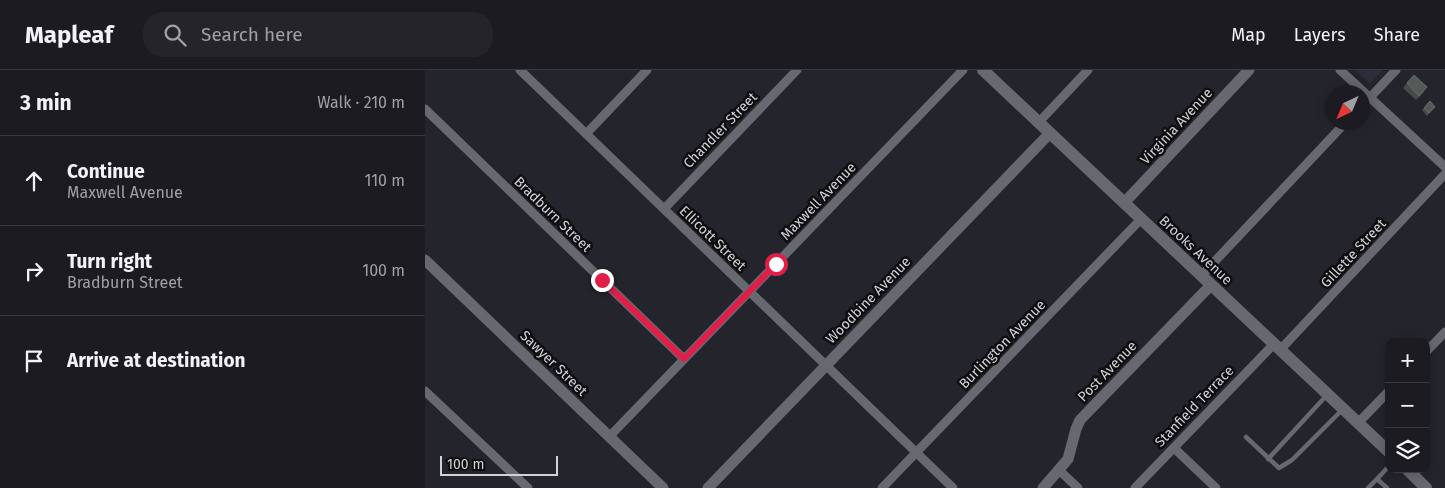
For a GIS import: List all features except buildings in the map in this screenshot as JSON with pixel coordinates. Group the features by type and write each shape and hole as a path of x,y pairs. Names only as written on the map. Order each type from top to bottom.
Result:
{"main road":[{"name":"Brooks Avenue","path":"983,70 1385,448"},
{"path":"1411,473 1426,488"}],"street":[{"name":"Ellicott Street","path":"520,70 953,488"},
{"path":"586,134 647,70"},
{"name":"Chandler Street","path":"663,209 797,70"},
{"name":"Maxwell Avenue","path":"609,437 963,70"},
{"path":"1039,122 1088,70"},
{"name":"Virginia Avenue","path":"1124,203 1249,70"},
{"path":"1340,70 1356,85"},
{"path":"1370,97 1395,70"},
{"path":"1370,99 1445,167"},
{"name":"Bradburn Street","path":"425,109 684,359"},
{"path":"1201,276 1338,130"},
{"name":"Woodbine Avenue","path":"708,488 1050,133"},
{"name":"Gillette Street","path":"1277,347 1445,174"},
{"name":"Burlington Avenue","path":"882,488 1141,219"},
{"name":"Sawyer Street","path":"425,260 663,488"},
{"name":"Post Avenue","path":"1043,488 1060,471 1068,459 1075,429 1081,420 1211,285"},
{"path":"1430,348 1445,332"},
{"name":"Stanfield Terrace","path":"1135,488 1277,347"},
{"path":"425,390 528,488"},
{"path":"1358,423 1385,395"},
{"path":"1174,448 1216,488"},
{"path":"1060,471 1078,488"}],"lane":[{"path":"1268,459 1328,395"},
{"path":"1246,437 1279,468 1292,460 1343,409"},
{"path":"1368,488 1385,470"},
{"path":"1377,479 1387,488"}],"shaded area":[{"path":"1355,70 1383,70 1370,84"}],"route":[{"path":"602,280 684,359 776,264"}]}
